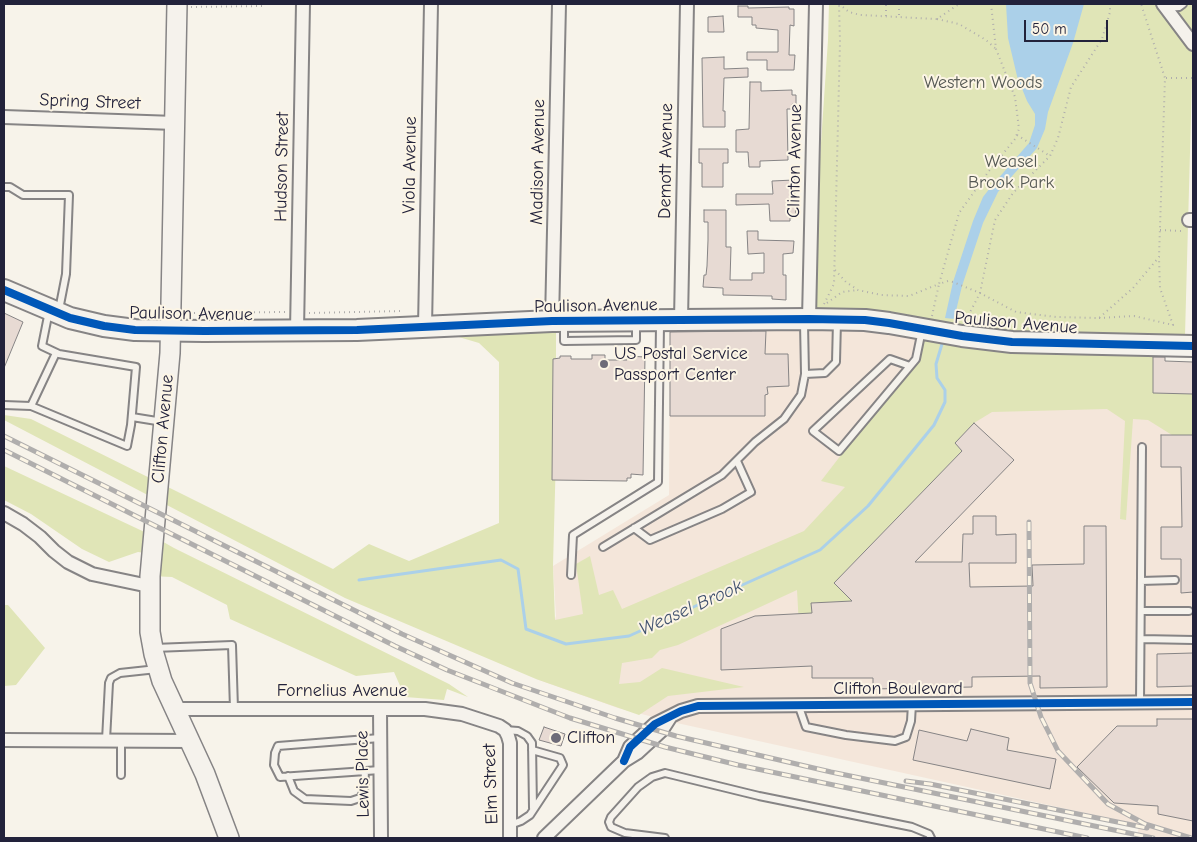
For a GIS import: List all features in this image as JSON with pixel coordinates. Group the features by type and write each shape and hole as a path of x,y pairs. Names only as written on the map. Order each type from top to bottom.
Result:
{"main road":[{"name":"Clifton Avenue","path":"184,5 176,123 169,331 170,353 149,586 150,632 158,668 219,808 229,838"},
{"name":"Paulison Avenue","path":"4,290 54,312 104,326 169,331 296,330 811,315 837,319 927,323 962,336 1012,342 1193,346"}],"street":[{"name":"Hudson Street","path":"296,330 303,4"},
{"name":"Viola Avenue","path":"425,326 431,4"},
{"name":"Madison Avenue","path":"558,321 559,4"},
{"name":"Demott Avenue","path":"681,320 687,4"},
{"name":"Clinton Avenue","path":"811,315 816,4"},
{"path":"1165,6 1193,44"},
{"name":"Spring Street","path":"4,117 176,123"},
{"path":"4,513 29,528 68,562 92,574 149,586"},
{"name":"Clifton Boulevard","path":"544,838 624,760 630,747 655,724 681,711 698,706 1193,702"},
{"name":"Fornelius Avenue","path":"175,708 444,710 481,720 505,730"},
{"name":"Lewis Place","path":"380,709 381,838"},
{"name":"Elm Street","path":"505,730 510,743 510,838"},
{"path":"4,740 191,741"}],"lane":[{"path":"1165,6 1179,7 1183,4"},
{"path":"4,187 10,187 23,195 69,195 66,274 42,346 56,353 136,367 132,417 127,446 31,406 4,405"},
{"path":"603,547 722,475 755,442 784,419 800,395 805,374 811,315"},
{"path":"805,374 825,373 836,362 837,319"},
{"path":"571,575 572,535 658,482 660,320"},
{"path":"910,366 890,359 813,431 838,451 916,359 927,323"},
{"path":"31,406 56,353"},
{"path":"132,417 164,422"},
{"path":"1140,702 1142,446"},
{"path":"634,528 650,540 722,509 751,492 737,461"},
{"path":"1141,581 1175,580"},
{"path":"1141,611 1190,611"},
{"path":"1141,639 1193,640"},
{"path":"153,648 232,644 234,709"},
{"path":"106,740 109,683 111,678 120,673 158,668"},
{"path":"798,704 806,727 846,735 895,741 906,737 911,721 912,704"},
{"path":"505,730 518,731 530,739 532,750 533,808"},
{"path":"380,738 278,746 275,753 274,766 280,777 380,770"},
{"path":"120,740 121,775"},
{"path":"510,825 526,818 532,812 563,763 560,758 532,750"},
{"path":"288,776 294,791 305,799 351,801 360,798 364,792 365,771"},
{"path":"665,838 625,833 611,827 609,822 638,787 652,777 665,773 759,796 912,827 929,834 931,838"}],"path":[{"path":"374,4 382,4"},
{"path":"839,4 849,12 860,16 937,19 959,24 986,40 996,49"},
{"path":"839,4 840,42 835,270 834,284 823,306 842,292 858,290 881,295 909,296 948,281 980,293 1016,312 1056,317 1099,318 1134,316 1173,325 1160,288 1159,257 1165,78 1141,4"},
{"path":"886,4 886,17"},
{"path":"899,4 899,17"},
{"path":"937,19 959,4"},
{"path":"927,323 959,212 1017,135 1019,129 1014,97 996,49 991,4"},
{"path":"965,322 980,293 995,220 1013,193 1050,156 1060,130 1071,87 1102,39 1110,12 1110,4"},
{"path":"184,5 264,6"},
{"path":"1165,78 1193,78"},
{"path":"1017,135 1050,156"},
{"path":"1160,230 1190,224"},
{"path":"1099,318 1134,288 1159,257"},
{"path":"835,270 846,282 858,290"},
{"path":"811,315 821,298"},
{"path":"309,313 406,311"},
{"path":"184,313 285,312"}],"shaded area":[{"path":"867,327 924,338 919,353 1153,370 1193,369 1193,838 1137,838 1139,825 677,723 618,708 536,679 556,616 553,566 669,495 670,329"}],"green space":[{"path":"829,4 1193,4 1193,78 1185,335 1017,341 1153,357 1153,393 1193,394 1193,435 1172,435 1148,420 1133,419 1126,520 1120,519 1125,421 1107,409 992,412 974,423 955,443 962,451 834,583 852,601 812,603 812,625 799,626 797,590 678,645 660,650 652,658 622,663 619,684 640,682 662,668 744,687 668,696 639,715 536,679 345,598 4,420 4,415 31,419 333,569 369,544 409,561 499,523 499,362 479,343 425,327 556,321 556,454 553,566 555,620 583,614 576,564 590,556 599,595 613,590 622,609 804,531 845,487 821,481 919,354 924,338 809,319"},
{"path":"4,466 153,536 449,684 468,697 447,689 444,700 405,697 394,672 356,676 230,619 227,605 172,577 150,576 152,554 138,552 109,562 82,549 31,514 4,500"},
{"path":"4,605 8,605 45,648 16,685 4,686"}],"water":[{"path":"1006,4 1084,4 1073,43 1048,112 1045,129 1037,148 998,192 983,223 962,286 954,319 945,318 953,282 983,197 1029,143 1035,125 1035,114 1027,101 1017,76 1008,38"}],"building":[{"path":"738,6 748,6 748,8 789,7 789,9 794,9 794,26 790,25 789,55 795,55 794,70 767,70 767,60 747,60 747,52 778,52 778,30 756,28 756,25 752,25 752,17 738,17"},
{"path":"723,16 724,32 708,32 708,17"},
{"path":"724,57 724,69 748,68 748,77 724,78 723,111 725,111 725,127 703,127 702,58"},
{"path":"750,82 761,82 761,91 792,90 792,95 796,95 796,104 792,104 792,109 787,109 788,160 760,161 760,167 749,167 748,152 736,152 736,130 749,129"},
{"path":"699,149 728,149 728,163 723,163 723,187 702,187 702,163 699,163"},
{"path":"794,180 796,218 790,218 790,221 770,221 769,204 736,205 736,194 773,194 772,181"},
{"path":"704,210 726,210 726,247 731,247 730,280 752,280 752,273 764,273 764,253 748,254 747,231 758,231 758,240 794,241 793,253 783,254 783,275 786,275 786,300 772,299 772,296 723,295 723,288 703,287 707,266 708,240 708,222 704,222"},
{"path":"4,313 23,322 4,368"},
{"path":"766,331 765,354 788,354 789,386 767,387 765,416 670,416 670,332"},
{"path":"592,355 605,355 605,360 627,360 627,356 645,357 643,475 631,474 631,478 627,478 627,481 552,480 553,359 560,358 560,356 571,356 571,359 592,359"},
{"path":"1153,357 1165,357 1165,361 1193,362 1193,394 1153,393"},
{"path":"974,423 1014,460 915,562 962,562 963,534 973,534 973,516 996,516 996,535 1016,534 1016,563 969,563 970,587 1033,586 1032,565 1084,564 1084,526 1106,526 1107,687 1040,688 1040,676 972,677 972,687 873,689 873,678 812,678 812,666 721,670 721,629 755,616 812,613 811,603 852,601 834,583 962,451 955,443"},
{"path":"1161,435 1193,435 1193,592 1181,593 1181,559 1161,559 1161,527 1182,527 1181,467 1161,467"},
{"path":"1193,653 1193,686 1157,687 1157,654"},
{"path":"1157,719 1193,719 1193,821 1158,814 1158,806 1114,803 1077,767 1117,726 1157,726"},
{"path":"544,727 565,734 561,746 539,740"},
{"path":"971,729 1009,738 1007,750 1056,759 1050,789 913,760 919,730 967,741"}],"waterway":[{"name":"Weasel Brook","path":"359,580 501,560 518,569 526,629 566,644 629,636 820,550 868,506 934,425 945,402 945,390 937,378 936,364 942,344"}],"railway":[{"path":"4,436 402,634 512,683 615,718 676,736 831,772 1153,838"},
{"path":"4,450 395,646 447,670 570,718 665,747 738,765 1087,838"},
{"path":"1029,522 1030,683 1041,717 1058,751 1108,804 1145,824 1191,838"},
{"path":"906,781 930,784 1147,828"}],"cycle path":[{"path":"4,290 70,318 104,326 135,330 357,330 552,321 809,319 865,320 1012,342 1193,346"},
{"path":"624,761 630,747 655,724 681,711 698,706 1193,702"}],"place":[{"name":"US Postal Service Passport Center","path":"604,364"},
{"name":"Clifton","path":"556,738"}],"park label":[{"name":"Western Woods","path":"983,83"},
{"name":"Weasel Brook Park","path":"1011,172"}]}
